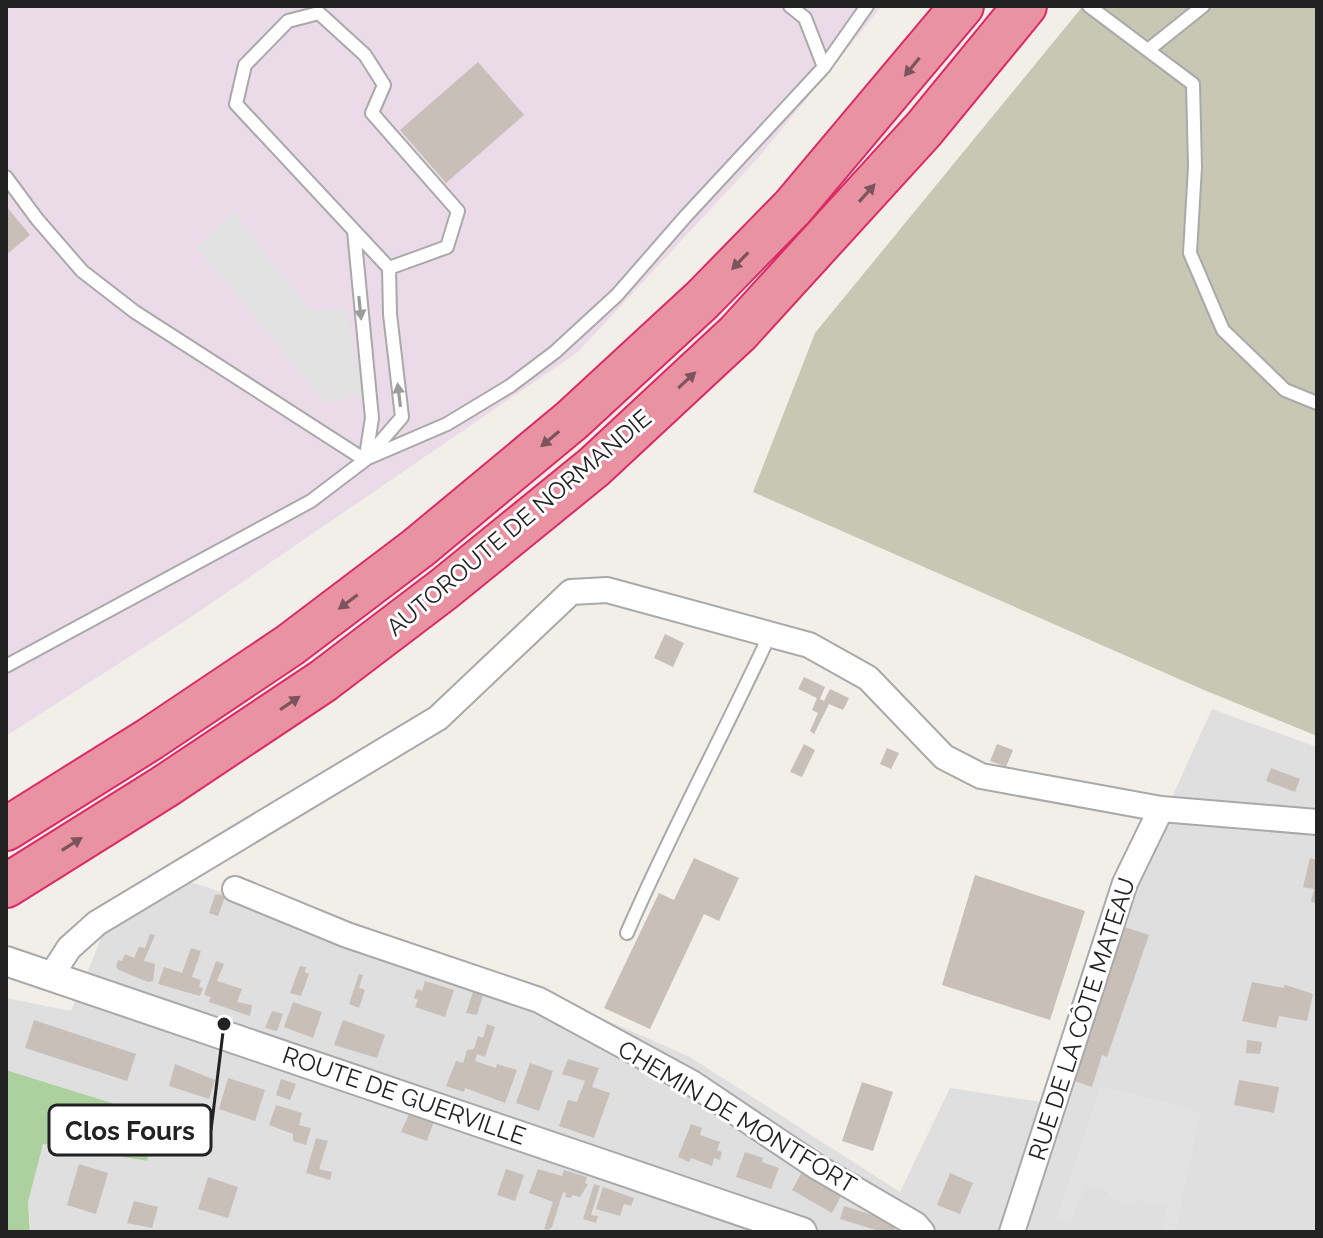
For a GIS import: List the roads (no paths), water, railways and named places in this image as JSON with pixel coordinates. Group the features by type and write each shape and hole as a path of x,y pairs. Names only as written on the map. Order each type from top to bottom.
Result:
{"highway":[{"name":"AUTOROUTE DE NORMANDIE","path":"6,829 150,739 290,645 418,548 572,420 702,300 793,207 962,6"},
{"name":"AUTOROUTE DE NORMANDIE","path":"6,886 164,787 323,681 444,589 594,467 738,333 924,129 1023,8"}],"street":[{"path":"51,976 82,933 438,718 571,592 607,590 771,632 809,645 868,678 944,757 981,776 1161,809 1317,822"},
{"name":"RUE DE LA CÔTE MATEAU","path":"1012,1232 1125,883 1161,809"},
{"name":"CHEMIN DE MONTFORT","path":"235,889 347,935 539,1000 692,1083 817,1167 915,1224 922,1232"},
{"name":"ROUTE DE GUERVILLE","path":"6,961 802,1232"}],"lane":[{"path":"790,6 805,18 824,67"},
{"path":"365,460 447,424 510,386 555,352 617,295 824,67 867,6"},
{"path":"1089,6 1193,84 1195,167 1190,253 1223,330 1285,390 1317,403"},
{"path":"1148,50 1203,6"},
{"path":"6,666 311,501 365,460 402,417 390,314 389,268 236,104 245,65 288,21 319,13 365,55 384,85 372,113 458,211 447,247 389,268"},
{"path":"6,177 82,271 135,312 365,460"},
{"path":"354,231 372,418 365,460"},
{"path":"627,933 660,856 771,632"}],"place":[{"name":"Clos Fours","path":"224,1024"}]}
